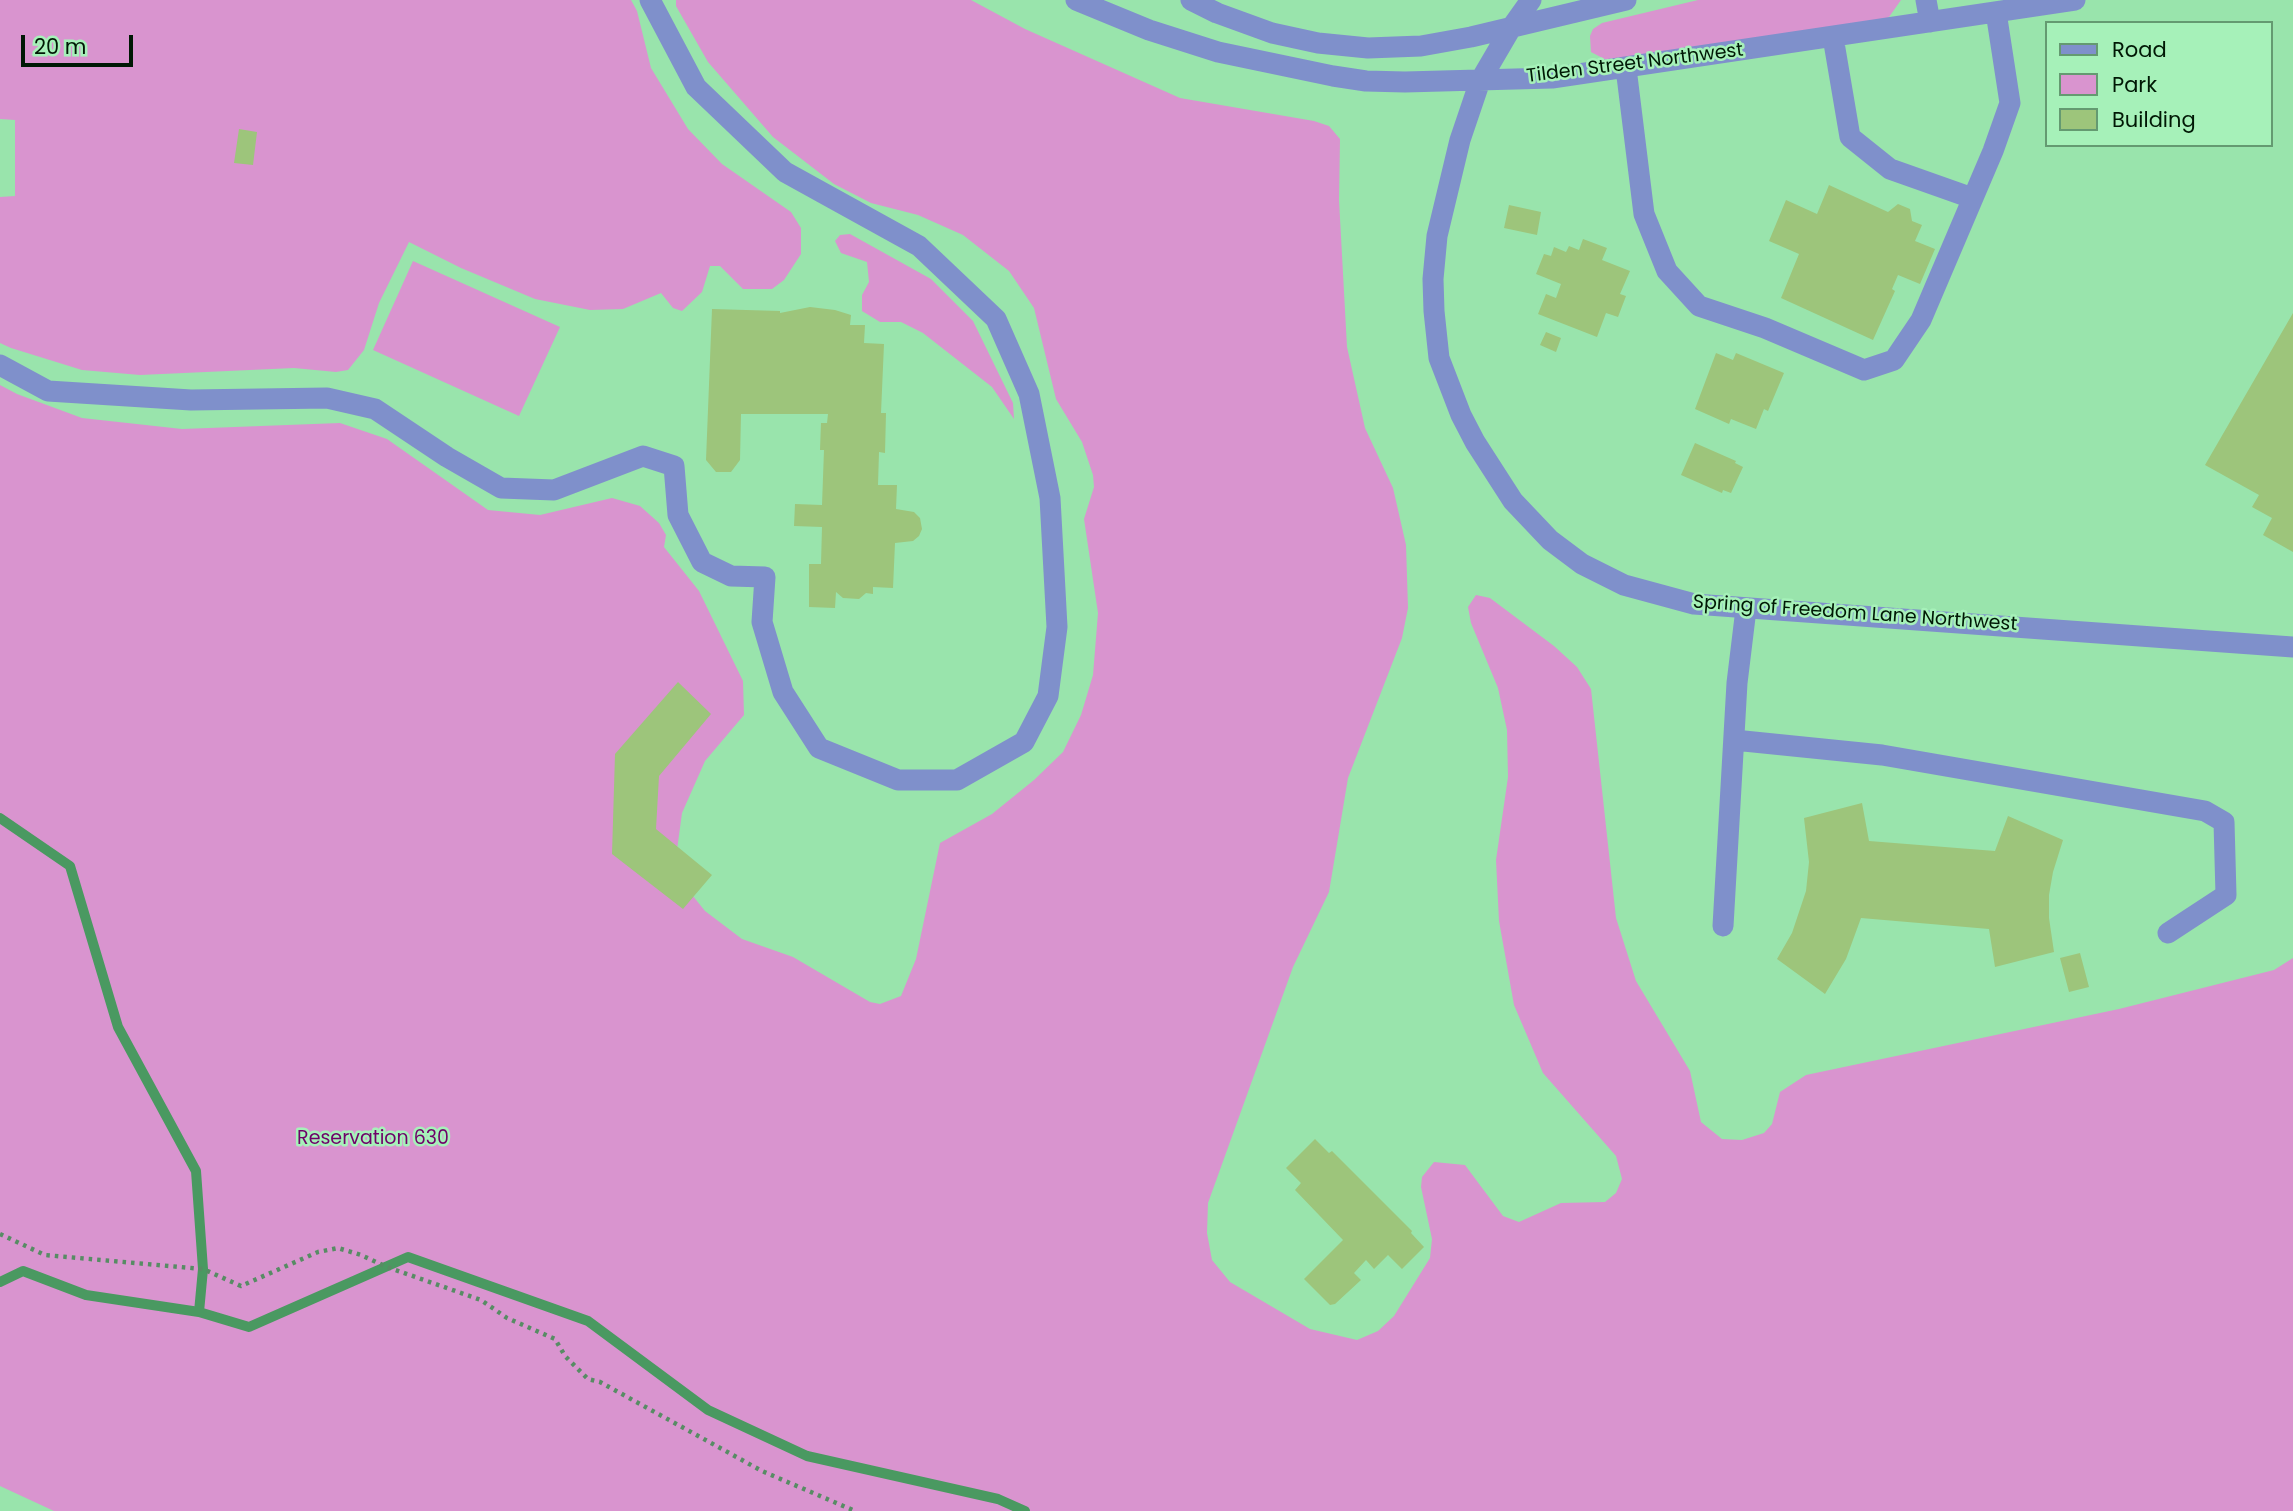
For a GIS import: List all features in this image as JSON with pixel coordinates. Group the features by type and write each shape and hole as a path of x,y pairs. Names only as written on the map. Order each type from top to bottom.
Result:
{"street":[{"path":"0,365 48,391 191,400 327,398 351,403 375,409 447,457 501,488 554,490 643,456 674,466 678,515 702,562 731,576 765,577 762,622 783,692 819,748 898,780 957,780 1024,742 1048,696 1057,627 1049,498 1029,394 996,318 919,246 785,172 696,87 650,0"},
{"name":"Tilden Street Northwest","path":"1076,0 1116,7 1149,30 1218,52 1333,76 1379,81 1552,78 2076,0"},
{"path":"1191,0 1217,13 1272,33 1346,47 1421,46 1511,28 1626,0"},
{"name":"Spring of Freedom Lane Northwest","path":"1531,0 1479,81 1460,140 1437,236 1433,279 1439,358 1454,401 1475,442 1513,501 1550,540 1582,564 1624,585 1694,604 2293,647"},
{"path":"1926,0 1930,22"},
{"path":"1626,68 1644,214 1667,271 1699,306 1765,328 1864,370 1894,360 1921,320 2010,103 1996,12"},
{"path":"1833,37 1850,137 1890,169 1972,198"},
{"path":"1723,926 1737,683 1746,609"},
{"path":"1734,740 1882,755 2205,811 2224,822 2226,895 2168,933"}],"path":[{"path":"0,1234 45,1255 203,1269 240,1286 318,1252 338,1248 362,1255 387,1267 481,1300 507,1318 555,1339 565,1356 588,1379 600,1382 762,1471 855,1511"}],"green space":[{"path":"0,0 631,0 637,11 651,68 688,129 722,164 791,212 801,228 801,254 784,280 772,289 743,289 720,266 710,266 702,292 682,311 673,308 661,293 623,309 590,310 535,299 461,268 409,242 379,303 364,350 348,370 336,372 294,368 140,375 82,370 11,348 0,343 0,197 15,196 15,120 0,119"},
{"name":"Reservation 630","path":"676,0 971,0 1025,29 1180,98 1314,121 1329,126 1340,139 1339,200 1347,347 1365,428 1393,488 1406,545 1408,608 1402,638 1348,778 1329,892 1293,967 1208,1203 1207,1233 1212,1260 1230,1282 1310,1329 1357,1340 1378,1331 1394,1316 1430,1258 1432,1239 1421,1187 1422,1177 1434,1162 1465,1165 1503,1216 1519,1222 1561,1203 1605,1202 1616,1193 1622,1179 1616,1156 1543,1073 1514,1005 1499,921 1496,860 1508,777 1507,730 1498,688 1471,623 1468,607 1476,595 1490,598 1554,646 1577,667 1591,689 1616,918 1636,981 1690,1071 1701,1122 1722,1139 1742,1140 1764,1133 1772,1124 1780,1092 1806,1075 2119,1009 2274,970 2293,958 2293,1511 54,1511 0,1486 0,385 82,418 182,429 340,423 387,439 488,510 540,515 612,498 640,506 659,523 666,535 664,547 699,591 743,681 744,715 705,761 682,813 677,850 681,881 705,911 742,939 793,957 870,1002 880,1004 901,996 916,959 940,843 992,814 1034,780 1063,752 1081,715 1093,675 1098,613 1084,519 1094,487 1093,475 1082,442 1056,399 1034,308 1009,271 963,235 918,215 871,203 834,184 773,137 708,62 676,6"},
{"path":"1698,0 1901,0 1889,17 1877,23 1612,63 1591,52 1590,36 1593,29 1602,23"},
{"path":"850,234 931,279 973,321 1013,403 1014,419 992,387 923,333 901,322 880,322 862,311 862,295 869,282 867,262 841,253 835,241 840,235"},
{"path":"413,261 560,327 519,416 373,350"}],"building":[{"path":"239,129 257,132 253,165 234,163"},
{"path":"1829,185 1888,212 1898,204 1910,209 1912,221 1922,225 1915,241 1935,249 1920,284 1898,275 1892,289 1895,291 1873,340 1781,298 1799,254 1769,241 1786,200 1817,214"},
{"path":"1509,205 1541,212 1537,235 1504,228"},
{"path":"1583,239 1607,248 1602,260 1630,271 1620,294 1626,296 1618,317 1606,313 1597,337 1538,314 1546,294 1556,298 1561,284 1536,274 1544,254 1551,256 1554,247 1566,252 1569,246 1579,250"},
{"path":"810,307 851,315 850,325 865,325 864,343 884,344 881,413 886,413 885,453 879,452 878,485 897,485 896,509 914,512 920,518 922,529 913,541 895,543 893,588 873,587 873,594 866,593 859,599 843,598 836,592 835,608 809,607 809,564 821,564 822,527 794,526 795,504 822,505 824,450 820,450 821,423 827,423 828,414 741,414 740,460 731,472 716,472 706,460 712,309 780,313"},
{"path":"2293,313 2293,552 2263,535 2272,518 2252,507 2259,495 2205,465"},
{"path":"1546,332 1561,338 1556,352 1540,345"},
{"path":"1716,353 1733,360 1736,353 1784,373 1768,411 1764,409 1756,429 1731,419 1729,424 1695,409"},
{"path":"1695,443 1736,461 1735,463 1743,467 1731,493 1723,490 1722,493 1681,475"},
{"path":"678,682 711,714 659,776 656,829 712,875 683,909 612,854 615,754"},
{"path":"1862,803 1869,841 1995,851 2008,816 2063,840 2049,895 2054,952 1995,967 1989,929 1861,918 1846,959 1825,994 1777,959 1792,933 1806,891 1809,862 1804,818"},
{"path":"2080,953 2089,987 2069,992 2060,958"},
{"path":"1315,1139 1329,1153 1332,1151 1412,1231 1424,1247 1402,1269 1388,1255 1374,1269 1366,1260 1354,1273 1361,1280 1335,1304 1330,1305 1304,1279 1343,1240 1295,1190 1301,1183 1286,1168"}],"waterway":[{"path":"0,818 70,866 118,1027 196,1171 203,1269 199,1312"},
{"path":"0,1282 23,1271 86,1295 199,1312 249,1327 408,1257 588,1321 708,1410 807,1456 998,1499 1025,1511"}]}
